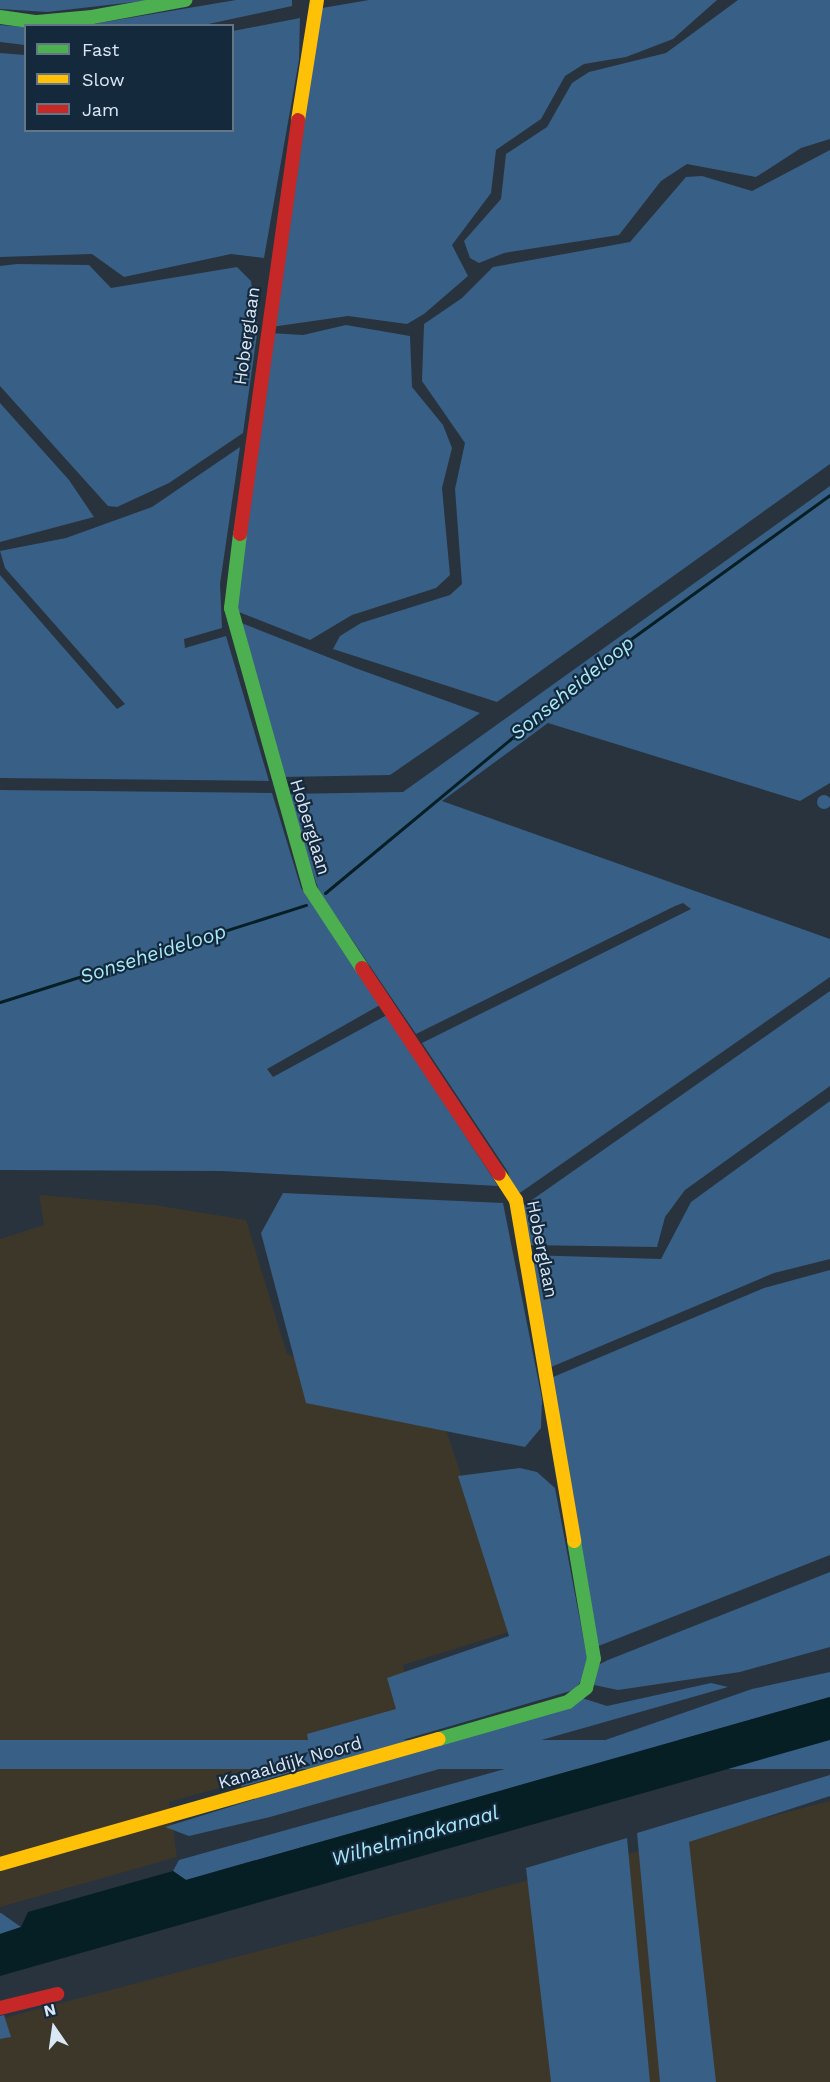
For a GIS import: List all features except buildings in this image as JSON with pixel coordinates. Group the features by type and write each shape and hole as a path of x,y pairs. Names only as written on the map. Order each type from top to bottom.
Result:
{"street":[{"path":"0,17 81,18 185,0"},
{"name":"Hoberglaan","path":"308,0 310,26"},
{"name":"Hoberglaan","path":"317,0 310,26 231,608 310,889 516,1200 594,1659 586,1688"},
{"name":"Kanaaldijk Noord","path":"0,1864 568,1702 586,1688"},
{"path":"0,2008 57,1994"}],"shaded area":[{"path":"0,0 152,0 47,12 0,9"},
{"path":"236,0 292,0 292,6 209,24 93,24"},
{"path":"369,0 717,0 673,39 626,57 584,64 565,76 541,119 496,150 491,193 452,245 468,276 424,314 407,324 348,316 271,327 322,8"},
{"path":"738,0 830,0 830,139 801,148 756,177 687,164 661,181 619,235 504,253 479,263 470,258 464,241 501,199 506,154 547,127 572,83 589,72 666,53"},
{"path":"300,18 299,60 264,258 231,254 124,277 92,254 0,257 0,53 24,55 24,132 234,132 234,31"},
{"path":"0,25 24,27 24,45 0,42"},
{"path":"830,150 830,464 497,702 333,649 340,636 361,623 450,595 462,584 455,489 465,443 422,381 424,324 462,298 493,267 630,242 686,177 702,176 752,191"},
{"path":"17,264 89,265 111,288 237,267 251,281 258,327 243,433 169,483 117,507 108,506 0,386 0,266"},
{"path":"346,325 410,336 412,387 443,425 452,448 442,488 450,575 436,588 352,615 310,640 236,611 269,333 303,335"},
{"path":"0,403 69,480 94,517 0,542"},
{"path":"240,447 220,584 222,628 184,639 185,648 226,636 269,781 0,778 0,575 117,709 125,704 5,568 0,551 66,538 152,507"},
{"path":"830,486 830,783 800,801 548,723 442,801 830,939 830,977 514,1197 508,1172 422,1043 691,909 683,903 675,906 416,1034 319,891 286,794 403,792"},
{"path":"239,622 358,669 480,713 390,775 282,777"},
{"path":"0,790 272,793 301,888 380,1005 267,1069 273,1077 387,1015 498,1186 222,1171 0,1170"},
{"path":"824,795 829,797 831,802 829,807 824,809 819,807 817,802 819,797"},
{"path":"830,991 830,1086 685,1190 665,1217 657,1247 525,1245 519,1209"},
{"path":"830,1101 830,1259 774,1273 544,1370 526,1255 661,1259 691,1202"},
{"path":"283,1193 503,1203 542,1399 541,1428 525,1447 306,1403 261,1233"},
{"path":"39,1195 155,1205 246,1220 287,1354 440,1411 512,1631 403,1665 420,1732 169,1802 177,1857 0,1907 0,1239 44,1225"},
{"path":"830,1270 830,1555 596,1647 546,1380 764,1288"},
{"path":"520,1468 537,1472 555,1488 587,1658 585,1676 574,1690 241,1787 238,1774 311,1756 307,1734 396,1709 387,1678 509,1636 458,1476"},
{"path":"830,1572 830,1647 740,1672 618,1690 594,1685 598,1665 608,1660"},
{"path":"830,1672 830,1697 186,1880 173,1871 179,1860 591,1745 752,1689"},
{"path":"711,1683 728,1687 270,1817 189,1836 165,1827 582,1698 607,1706"},
{"path":"0,1740 830,1740 830,1769 0,1769"},
{"path":"830,1775 830,1796 689,1842 716,2082 660,2082 637,1833"},
{"path":"830,1801 830,2082 0,2082 0,2019"},
{"path":"627,1838 650,2082 551,2082 526,1868"},
{"path":"1,1913 21,1927 0,1934"},
{"path":"4,2015 11,2037 0,2039 0,2016"}],"water":[{"name":"Wilhelminakanaal","path":"830,1697 830,1740 0,1976 0,1934 21,1927 28,1912 173,1871 186,1880"}],"waterway":[{"name":"Sonseheideloop","path":"325,893 628,641 830,495"},
{"name":"Sonseheideloop","path":"0,1002 306,905"}],"traffic: fast":[{"path":"0,17 37,22 92,17 185,0"},
{"path":"240,534 231,608 310,889 362,968"},
{"path":"439,1739 568,1702 586,1688 594,1659 574,1541"}],"traffic: slow":[{"path":"298,120 317,0"},
{"path":"499,1174 516,1200 574,1541"},
{"path":"0,1864 439,1739"}],"traffic: jam":[{"path":"240,534 298,120"},
{"path":"362,968 499,1174"},
{"path":"0,2008 57,1994"}]}
